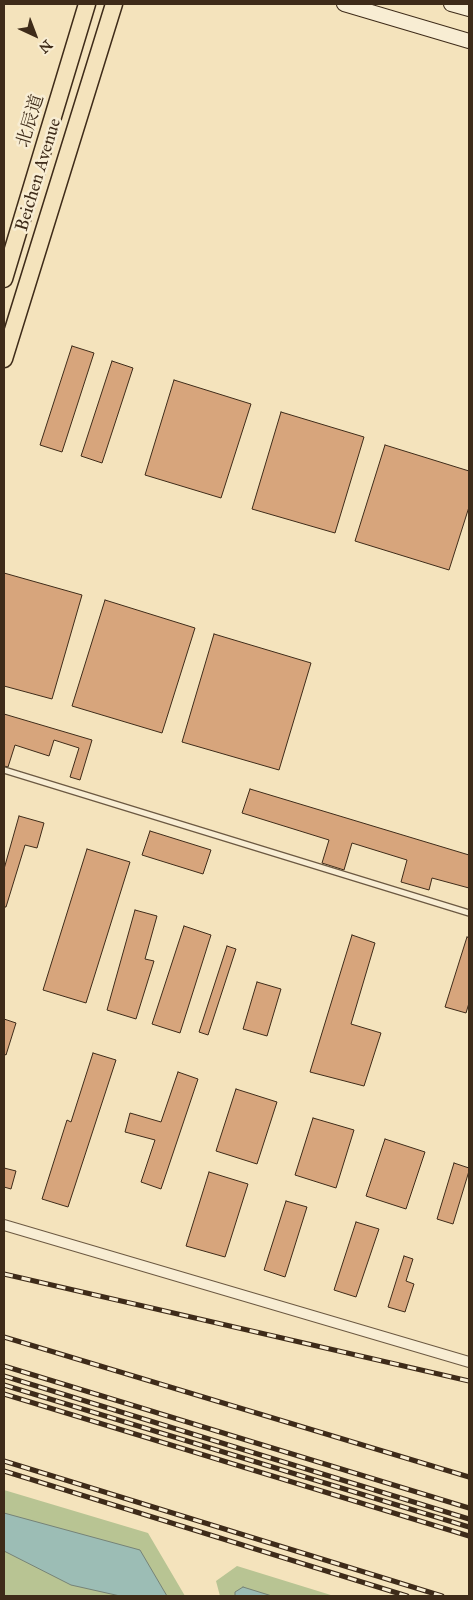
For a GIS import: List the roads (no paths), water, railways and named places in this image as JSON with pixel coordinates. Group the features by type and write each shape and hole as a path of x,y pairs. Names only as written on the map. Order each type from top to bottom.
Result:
{"main road":[{"name":"北辰道","path":"5,268 87,4"},
{"name":"Beichen Avenue","path":"4,359 114,4"},
{"path":"344,4 469,41"},
{"path":"451,4 469,9"}],"street":[{"path":"4,1225 469,1362"}],"lane":[{"path":"4,770 469,913"}],"water":[{"path":"4,1513 140,1550 167,1596 120,1596 71,1585 4,1551"},
{"path":"243,1587 272,1596 235,1596 235,1592"}],"railway":[{"path":"4,1274 469,1381"},
{"path":"4,1337 469,1477"},
{"path":"4,1366 469,1508"},
{"path":"4,1376 469,1519"},
{"path":"4,1385 469,1527"},
{"path":"4,1394 469,1536"},
{"path":"4,1461 442,1596"},
{"path":"4,1471 407,1596"}]}
